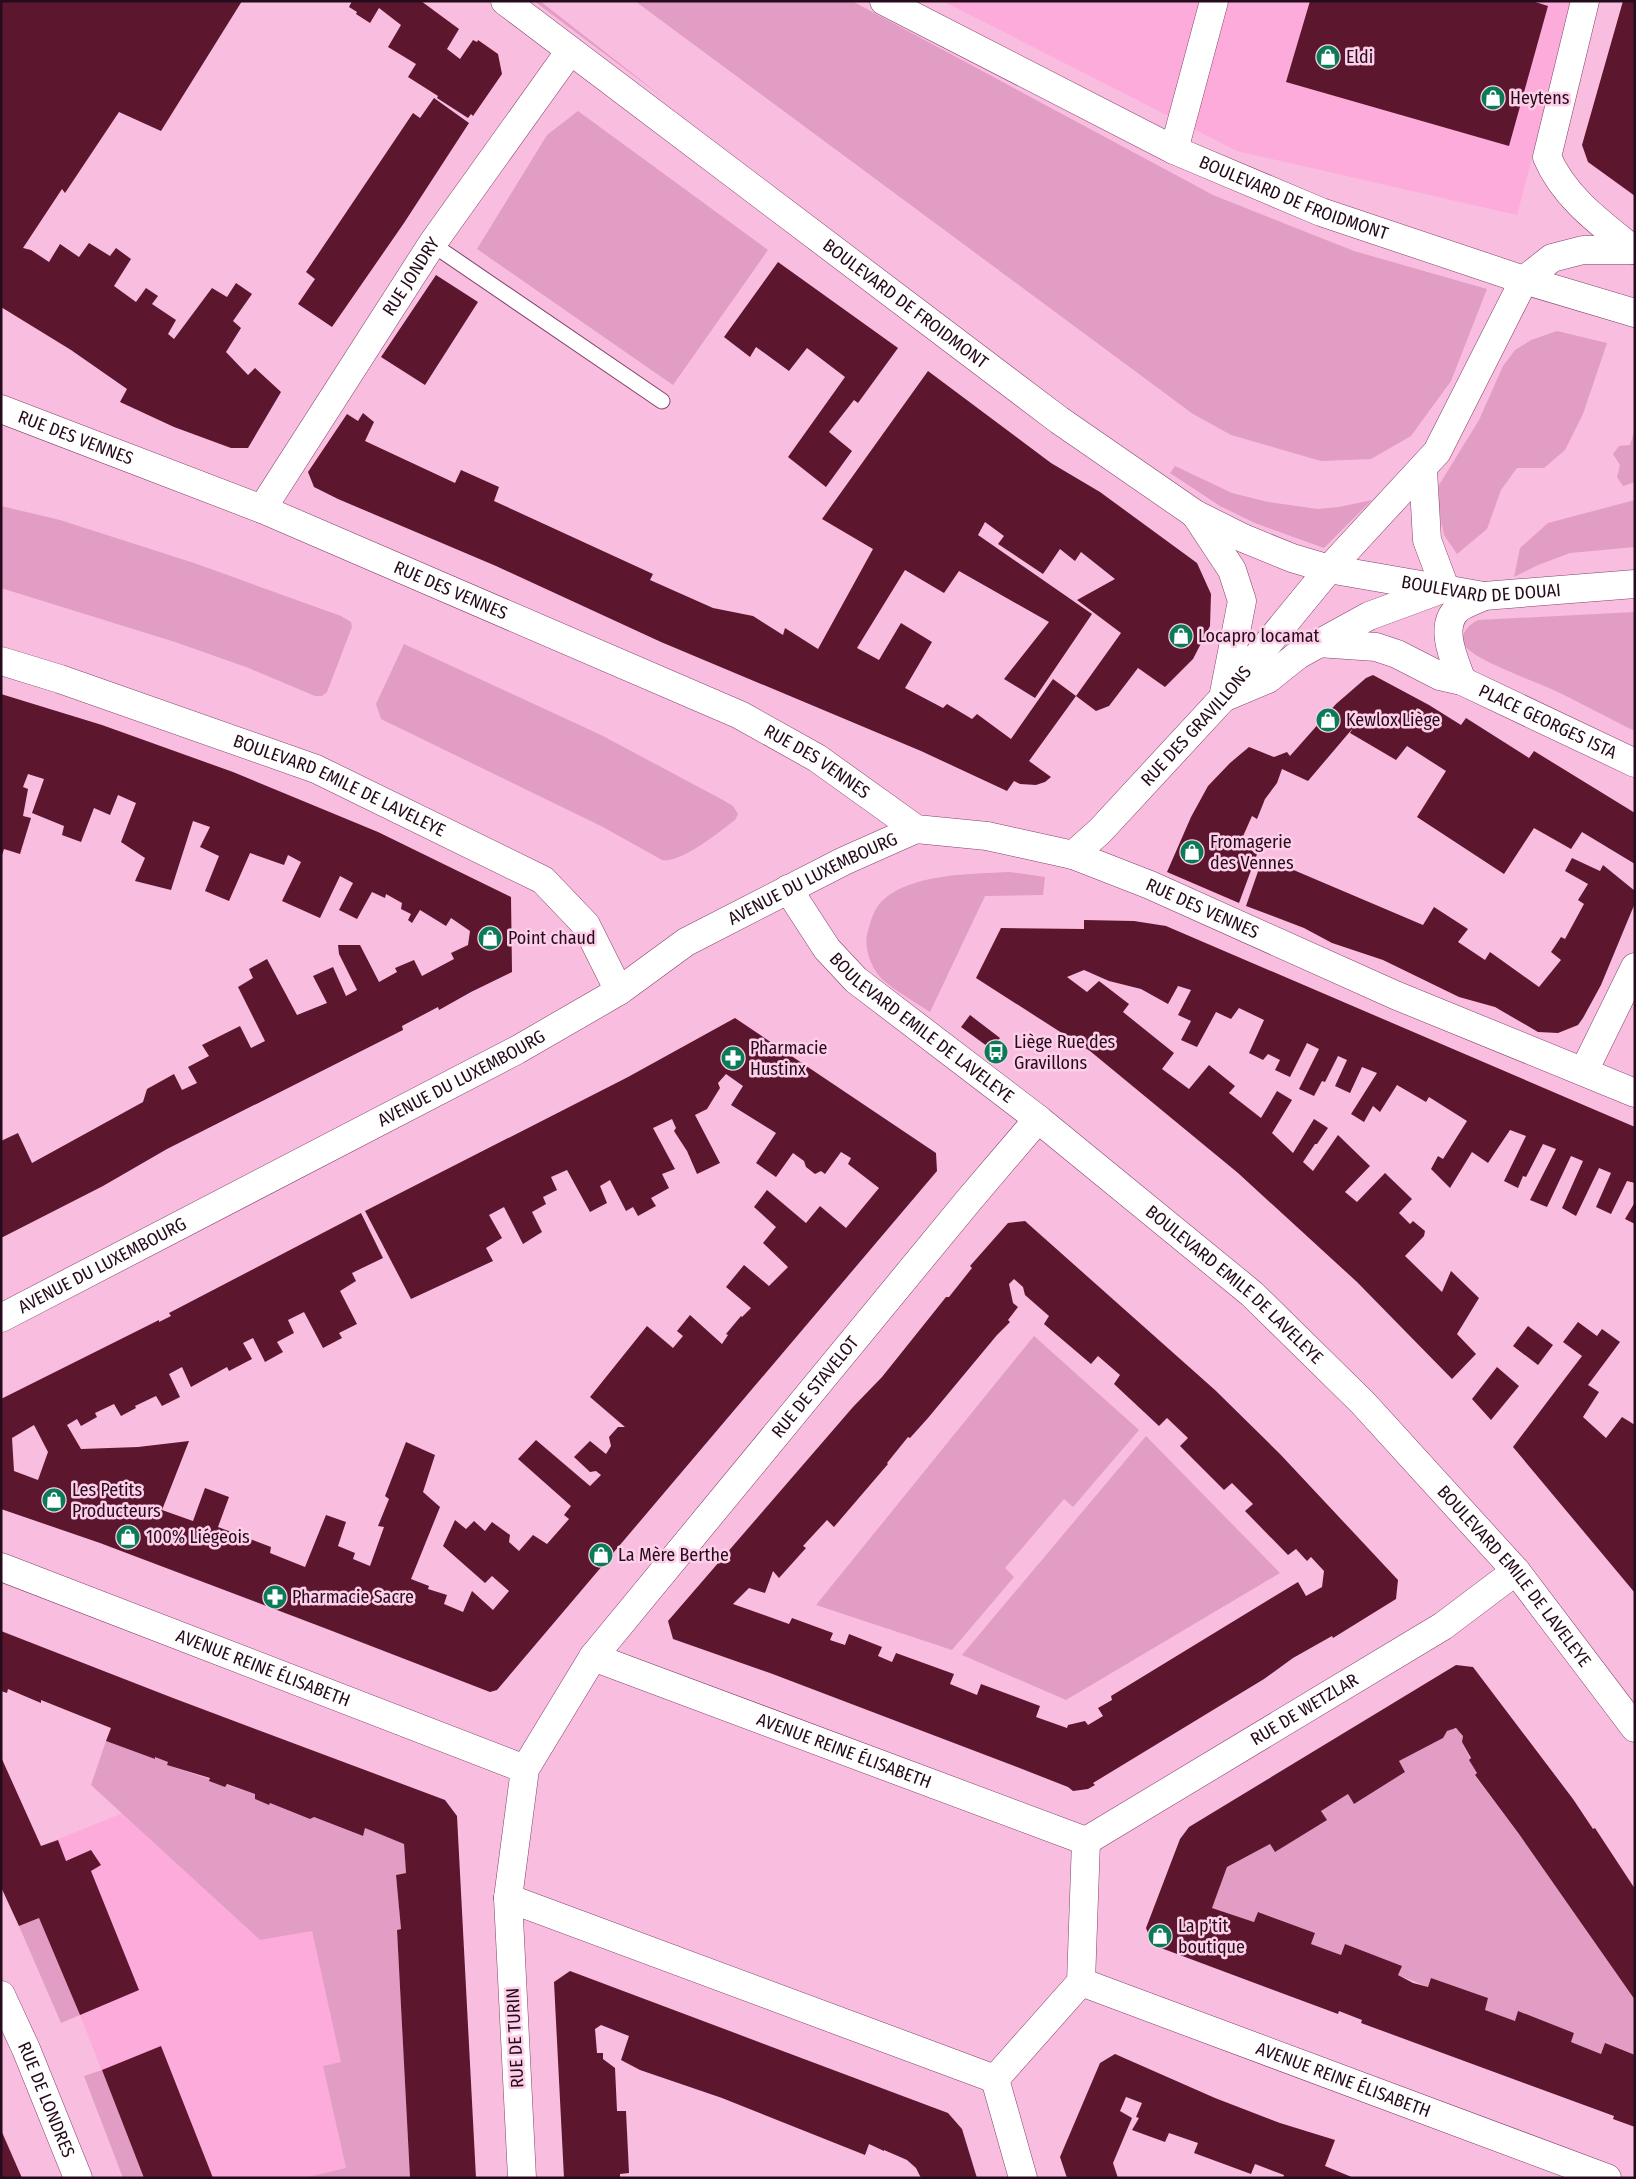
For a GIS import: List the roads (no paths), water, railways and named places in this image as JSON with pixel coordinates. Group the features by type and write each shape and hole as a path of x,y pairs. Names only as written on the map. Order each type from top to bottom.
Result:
{"street":[{"name":"BOULEVARD DE FROIDMONT","path":"505,1 1059,420 1195,514 1243,538 1292,558 1329,569"},
{"name":"BOULEVARD DE FROIDMONT","path":"884,1 1174,150 1320,212 1524,280"},
{"path":"1174,150 1214,1"},
{"path":"1585,1 1547,157 1554,173 1572,197 1634,250"},
{"name":"RUE JONDRY","path":"262,509 432,244 570,51"},
{"path":"1524,280 1552,258 1583,250 1634,250"},
{"path":"1524,280 1635,313"},
{"name":"RUE DES GRAVILLONS","path":"1073,854 1100,831 1224,697 1329,569 1438,452 1524,280"},
{"name":"RUE DES VENNES","path":"1,409 262,509 740,715 817,758 916,829 987,836 1073,854 1150,886 1395,995 1635,1093"},
{"path":"1224,697 1268,679 1298,654 1370,616 1445,588 1427,540 1423,470"},
{"path":"1195,514 1232,570 1242,601 1224,697"},
{"name":"BOULEVARD DE DOUAI","path":"1329,569 1484,596 1635,584"},
{"name":"PLACE GEORGES ISTA","path":"1462,682 1448,642 1449,626 1458,609 1484,596"},
{"name":"PLACE GEORGES ISTA","path":"1318,643 1376,647 1397,654 1440,676 1462,682 1635,763"},
{"name":"BOULEVARD EMILE DE LAVELEYE","path":"1,661 60,679 316,769 544,880 586,925 620,991"},
{"name":"AVENUE DU LUXEMBOURG","path":"1,1318 517,1050 620,991 686,942 844,861 916,829"},
{"name":"BOULEVARD EMILE DE LAVELEYE","path":"788,889 827,949 856,980 1038,1119 1252,1294 1363,1403 1516,1571 1635,1728"},
{"path":"1584,1071 1635,967"},
{"name":"RUE DE STAVELOT","path":"593,1657 969,1200 1038,1119"},
{"name":"AVENUE REINE ÉLISABETH","path":"1,1567 525,1770"},
{"name":"RUE DE WETZLAR","path":"1086,1841 1443,1626 1516,1571"},
{"path":"593,1657 525,1770 508,1898 995,2079"},
{"name":"AVENUE REINE ÉLISABETH","path":"593,1657 1086,1841"},
{"path":"995,2079 1081,1982 1086,1841"},
{"name":"RUE DE TURIN","path":"508,1898 522,2178"},
{"name":"AVENUE REINE ÉLISABETH","path":"1081,1982 1607,2178"},
{"name":"RUE DE LONDRES","path":"1,1995 26,2049 78,2178"},
{"path":"995,2079 1023,2178"}],"lane":[{"path":"432,244 662,401"}],"place":[{"name":"Eldi","path":"1328,57"},
{"name":"Heytens","path":"1493,98"},
{"name":"Locapro locamat","path":"1181,636"},
{"name":"Kewlox Liège","path":"1328,720"},
{"name":"Fromagerie des Vennes","path":"1192,852"},
{"name":"Point chaud","path":"490,938"},
{"name":"Liège Rue des Gravillons","path":"996,1052"},
{"name":"Pharmacie Hustinx","path":"733,1058"},
{"name":"Les Petits Producteurs","path":"54,1500"},
{"name":"100% Liégeois","path":"128,1537"},
{"name":"La Mère Berthe","path":"601,1555"},
{"name":"Pharmacie Sacre","path":"275,1597"},
{"name":"La p'tit boutique","path":"1160,1936"}]}
